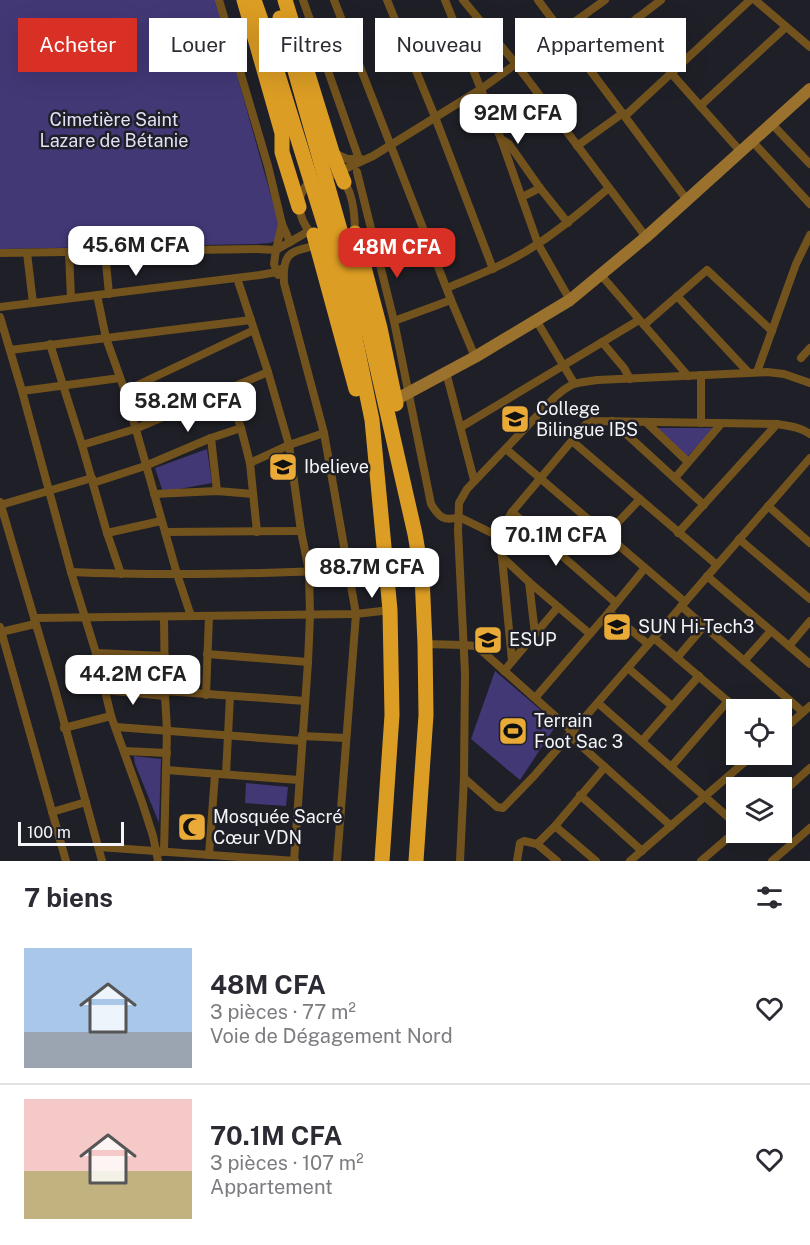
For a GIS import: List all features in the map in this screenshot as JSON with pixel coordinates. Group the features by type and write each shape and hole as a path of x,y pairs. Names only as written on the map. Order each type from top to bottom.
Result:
{"highway":[{"path":"244,0 282,133 282,152 299,207"},
{"path":"254,0 328,236 362,332 390,610 392,715 382,861"},
{"path":"275,0 416,534"},
{"path":"285,0 342,181"},
{"path":"355,233 380,328 395,400 414,503 422,575 426,715 416,861"},
{"path":"316,239 355,385 369,462 380,505"}],"street":[{"path":"219,0 268,166 282,224 290,242"},
{"path":"303,0 358,159"},
{"path":"334,0 475,357"},
{"path":"387,0 493,269"},
{"path":"445,0 501,139 538,244 570,300"},
{"path":"462,0 515,63"},
{"path":"538,0 552,18"},
{"path":"580,18 605,0"},
{"path":"637,18 661,0"},
{"path":"686,59 750,0"},
{"path":"755,0 810,47"},
{"path":"700,106 786,27"},
{"path":"342,181 374,156 481,89 515,65"},
{"path":"522,72 646,237"},
{"path":"592,72 687,200"},
{"path":"577,146 624,115 672,72"},
{"path":"675,72 700,106 741,152"},
{"path":"395,400 475,357 570,300 646,237 809,92"},
{"path":"772,124 810,164"},
{"path":"501,139 509,144 568,223"},
{"path":"752,141 810,204"},
{"path":"332,152 347,159 374,156"},
{"path":"316,239 305,224 299,207 301,193 309,183 353,179 374,156"},
{"path":"357,172 394,321 431,504 436,513 445,519 459,517 498,536"},
{"path":"0,253 276,250 290,242 347,238 355,233 354,210 342,181"},
{"path":"522,198 540,188"},
{"path":"447,288 493,269 538,244 568,223 609,188"},
{"path":"282,224 274,258 284,283 324,433 356,615 337,861"},
{"path":"753,372 810,235"},
{"path":"0,307 237,278 280,270 293,252 316,239"},
{"path":"69,252 71,298"},
{"path":"105,252 109,294"},
{"path":"27,253 33,303"},
{"path":"461,427 602,342 642,322 677,296 706,270 772,331"},
{"path":"601,275 688,376"},
{"path":"99,847 294,861 308,662 309,571 289,445 237,278"},
{"path":"97,295 106,338 125,392 161,521 191,616"},
{"path":"677,296 753,372"},
{"path":"394,321 451,300"},
{"path":"0,317 3,336 10,350 22,391 70,572 96,653 111,716 160,851"},
{"path":"10,350 251,320"},
{"path":"537,320 574,383"},
{"path":"125,392 254,330"},
{"path":"602,342 624,368 630,379"},
{"path":"50,344 121,574"},
{"path":"801,358 810,348"},
{"path":"82,445 135,429 268,372"},
{"path":"446,372 474,480"},
{"path":"460,861 465,673 458,546 459,517 460,500 474,480 564,388 574,383 753,372 784,374 810,383"},
{"path":"700,375 701,423"},
{"path":"22,391 120,378"},
{"path":"228,389 241,428 249,463 257,532"},
{"path":"512,661 498,536 512,512 589,422 777,424 797,427 810,434"},
{"path":"612,422 704,505"},
{"path":"646,422 688,462"},
{"path":"675,478 721,424"},
{"path":"678,533 777,424"},
{"path":"102,861 34,621 4,528 0,504 146,466 211,438 241,428"},
{"path":"249,463 289,445 324,433"},
{"path":"211,438 217,491"},
{"path":"572,441 717,565"},
{"path":"506,449 645,568 704,626 744,661 807,709 792,722"},
{"path":"464,778 497,807 503,808 571,734 810,458"},
{"path":"154,494 217,491 253,494"},
{"path":"606,535 640,499"},
{"path":"768,506 810,543"},
{"path":"512,512 616,603"},
{"path":"107,533 161,521"},
{"path":"165,532 301,531"},
{"path":"739,539 810,599"},
{"path":"502,557 590,634"},
{"path":"535,698 645,568"},
{"path":"70,572 177,574 348,570"},
{"path":"707,576 810,664"},
{"path":"529,582 535,634"},
{"path":"504,671 558,607"},
{"path":"66,861 1,630 34,621 84,617 356,615 390,610"},
{"path":"609,612 677,658 726,699"},
{"path":"206,694 209,616"},
{"path":"158,861 167,753 164,617"},
{"path":"789,646 810,621"},
{"path":"677,658 704,626"},
{"path":"744,661 771,631"},
{"path":"425,644 475,646 482,651 671,826"},
{"path":"96,653 165,656"},
{"path":"207,654 308,662"},
{"path":"628,668 672,706"},
{"path":"642,741 699,676"},
{"path":"104,690 305,701"},
{"path":"226,774 230,696"},
{"path":"598,703 726,815"},
{"path":"671,767 726,703"},
{"path":"64,728 111,716"},
{"path":"116,728 228,735 346,738"},
{"path":"124,751 167,753"},
{"path":"630,861 741,765"},
{"path":"537,844 605,767"},
{"path":"792,784 810,768"},
{"path":"166,771 299,780"},
{"path":"209,855 215,774"},
{"path":"580,795 642,851"},
{"path":"52,812 86,802"},
{"path":"555,826 597,861"},
{"path":"772,861 807,831 810,841"},
{"path":"701,861 726,840"},
{"path":"517,861 521,841 537,844 557,861"}],"green space":[{"name":"Cimetière Saint Lazare de Bétanie","path":"0,0 216,0 221,18 149,18 149,72 236,72 276,214 278,224 275,241 256,244 0,249"},
{"path":"653,428 714,428 687,457"},
{"path":"207,449 212,483 163,492 155,468"},
{"name":"Terrain Foot Sac 3","path":"495,671 557,724 520,780 471,739"},
{"path":"134,756 161,759 159,823 135,764"},
{"path":"246,783 288,787 286,806 245,803"}],"place":[{"name":"College Bilingue IBS","path":"515,419"},
{"name":"Ibelieve","path":"283,467"},
{"name":"SUN Hi-Tech3","path":"617,627"},
{"name":"ESUP","path":"488,640"},
{"name":"Terrain Foot Sac 3","path":"513,731"},
{"name":"Mosquée Sacré Cœur VDN","path":"192,827"}]}
